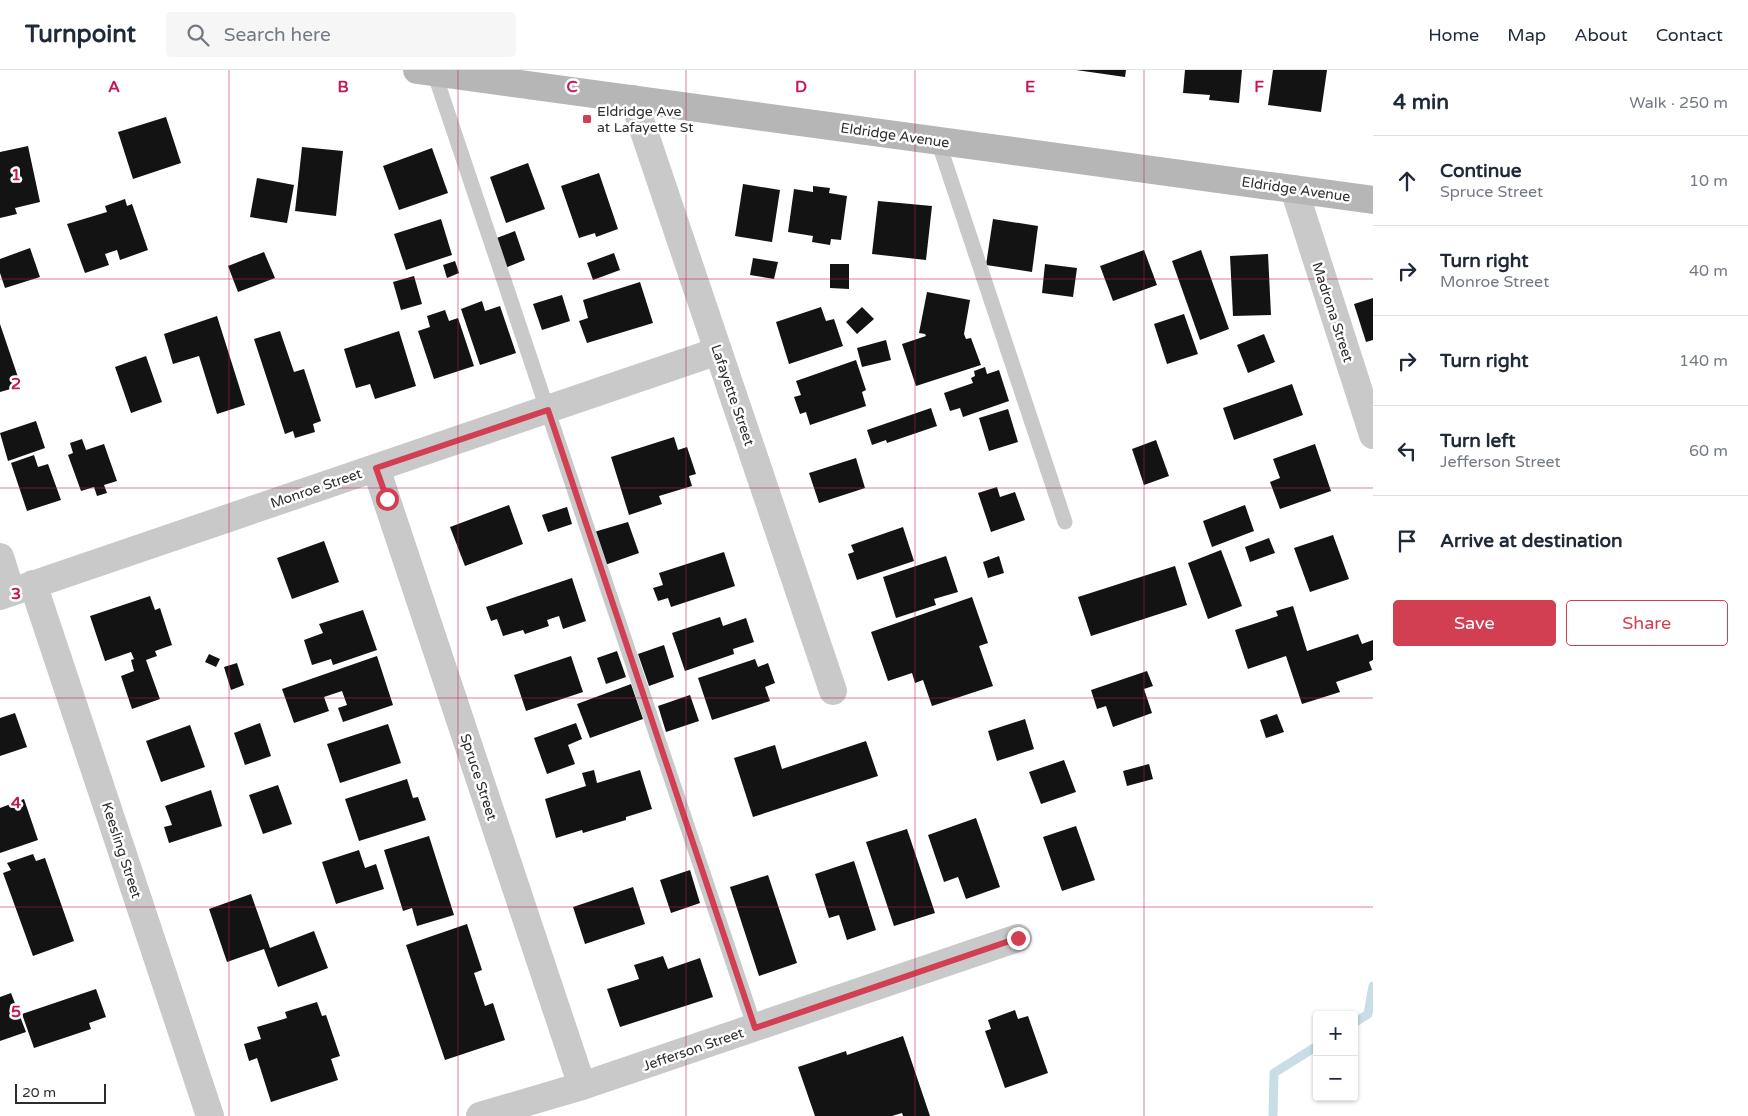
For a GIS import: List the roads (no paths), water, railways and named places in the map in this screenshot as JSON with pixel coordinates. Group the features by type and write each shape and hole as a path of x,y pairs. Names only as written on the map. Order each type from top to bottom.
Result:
{"main road":[{"name":"Eldridge Avenue","path":"426,71 1373,200"}],"street":[{"name":"Lafayette Street","path":"633,100 833,691"},
{"name":"Madrona Street","path":"1294,189 1364,382 1373,435"},
{"name":"Monroe Street","path":"15,590 718,352"},
{"name":"Spruce Street","path":"376,468 582,1086"},
{"name":"Keesling Street","path":"0,557 15,590 210,1116"},
{"name":"Jefferson Street","path":"480,1116 582,1086 1018,938"}],"lane":[{"path":"426,71 548,410 755,1028"},
{"path":"938,141 1065,522"}],"waterway":[{"path":"1358,1020 1368,1014 1373,986"},
{"path":"1273,1116 1274,1073 1313,1049"}],"place":[{"name":"Eldridge Ave at Lafayette St","path":"587,119"}]}
